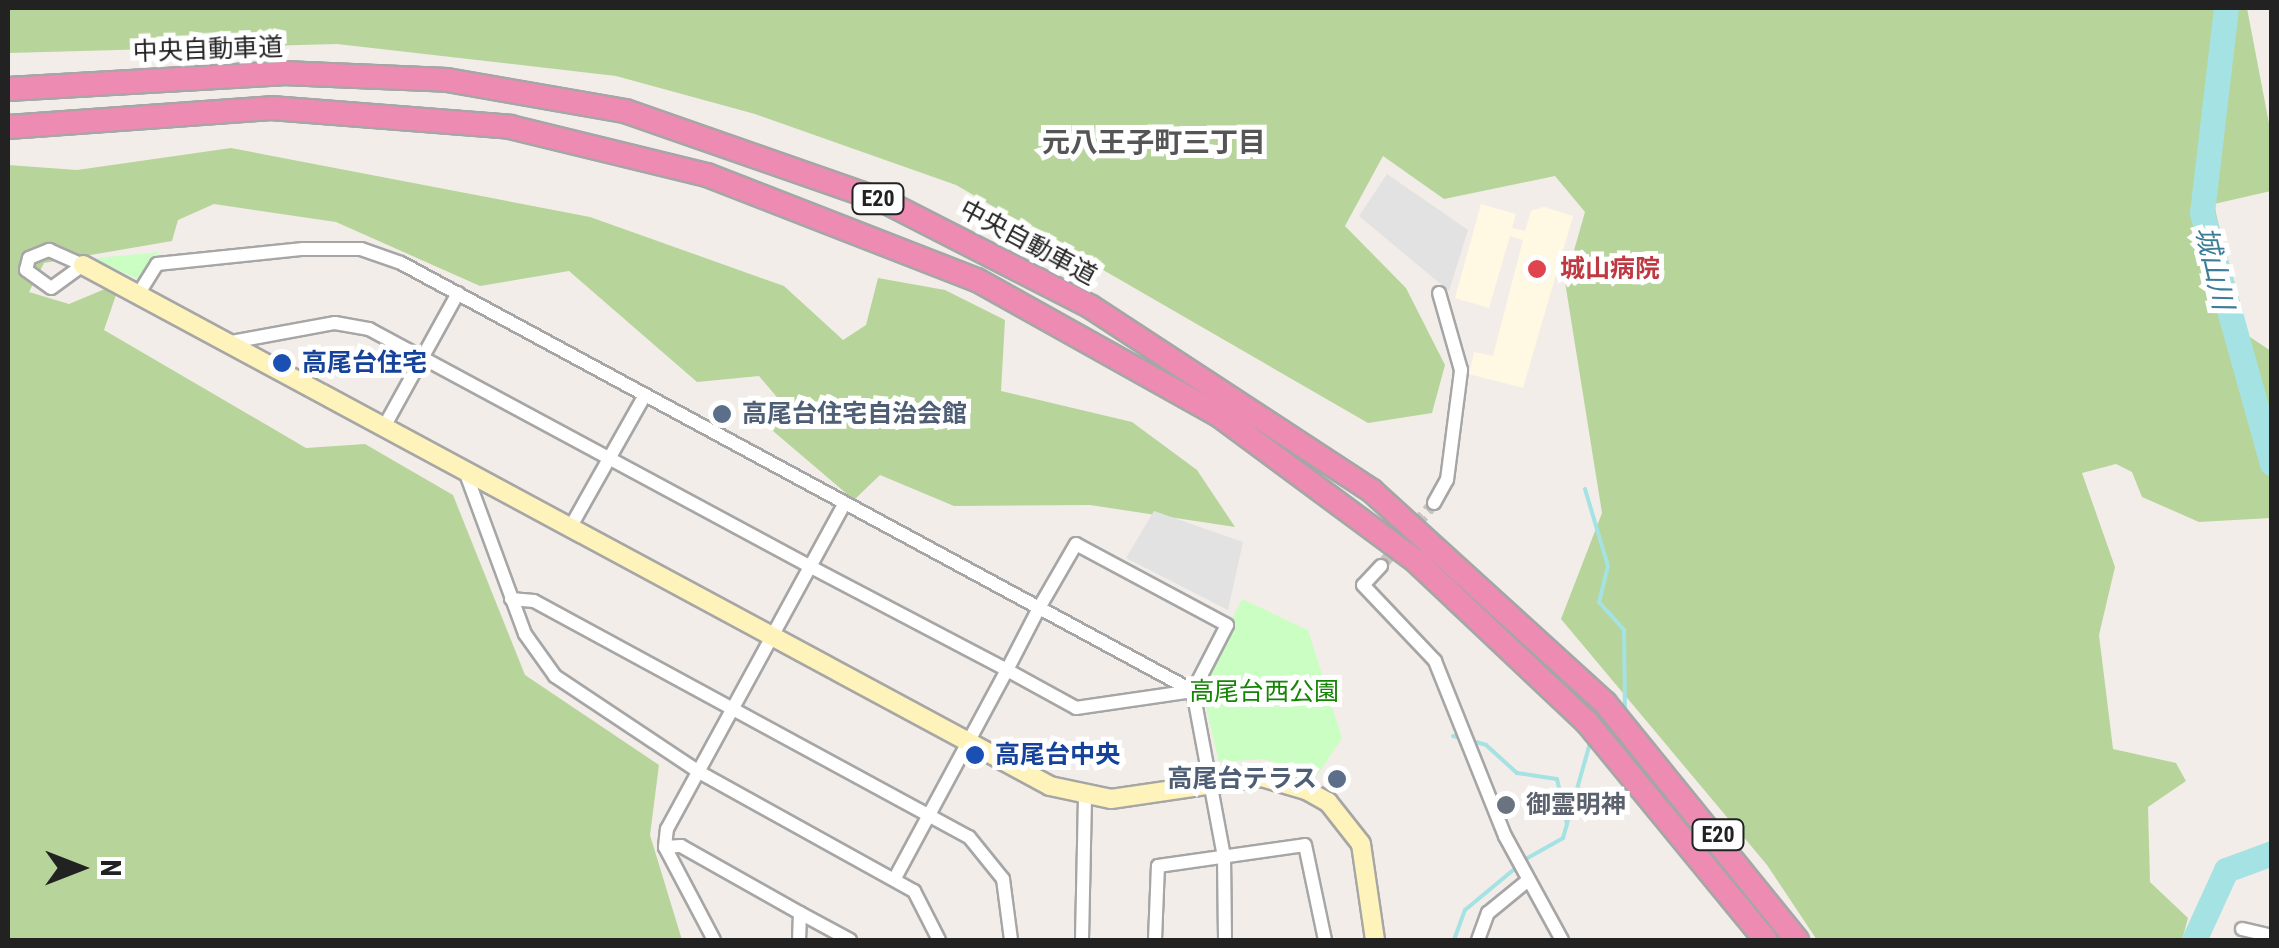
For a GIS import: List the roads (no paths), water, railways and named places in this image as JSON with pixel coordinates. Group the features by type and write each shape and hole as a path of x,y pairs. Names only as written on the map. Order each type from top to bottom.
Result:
{"highway":[{"name":"中央自動車道","path":"8,89 283,73 448,80 624,111 789,163 973,244 1203,374 1372,491 1605,703 1797,940"},
{"name":"E20","path":"8,127 271,108 435,118 612,150 816,212 977,280 1220,416 1417,562 1586,722 1766,940"}],"street":[{"path":"139,294 157,264 302,249 361,249 458,294 1193,691"},
{"path":"83,265 966,744 1086,798 1212,781 1278,779 1328,802 1362,844 1375,940"},
{"path":"1434,503 1447,480 1461,370 1438,293"},
{"path":"384,427 458,294"},
{"path":"226,343 346,324 422,358 1076,708 1193,691"},
{"path":"570,528 645,395"},
{"path":"465,472 511,599 555,676 698,772 895,878 928,906 940,940"},
{"path":"665,847 698,772 844,502"},
{"path":"895,878 1076,544 1227,625 1193,691 1224,856 1224,940"},
{"path":"1381,566 1363,585 1435,662 1522,871 1562,940"},
{"path":"511,599 534,601 928,813 996,865 1011,940"},
{"path":"1082,940 1086,798"},
{"path":"1155,940 1158,866 1305,845 1325,940"},
{"path":"665,847 681,846 850,940"},
{"path":"665,847 714,940"},
{"path":"1478,940 1488,913 1522,871"},
{"path":"799,940 800,913"},
{"path":"2242,929 2272,936"}],"waterway":[{"name":"城山川","path":"2226,8 2202,213 2272,463"},
{"path":"1585,489 1608,566 1599,602 1624,630 1625,711"},
{"path":"1453,736 1486,745 1517,773 1557,779 1567,824"},
{"path":"1524,860 1563,838 1591,740"},
{"name":"城山川","path":"2194,940 2226,870 2272,853"},
{"path":"1454,940 1465,910 1517,867"}],"tunnel":[{"path":"1381,566 1434,503"}],"place":[{"name":"城山病院","path":"1537,269"},
{"name":"高尾台住宅","path":"282,363"},
{"name":"高尾台住宅自治会館","path":"722,414"},
{"name":"高尾台中央","path":"975,755"},
{"name":"高尾台テラス","path":"1337,779"},
{"name":"御霊明神","path":"1506,805"}],"district":[{"name":"元八王子町三丁目","path":"1154,143"}],"park label":[{"name":"高尾台西公園","path":"1264,692"}]}
